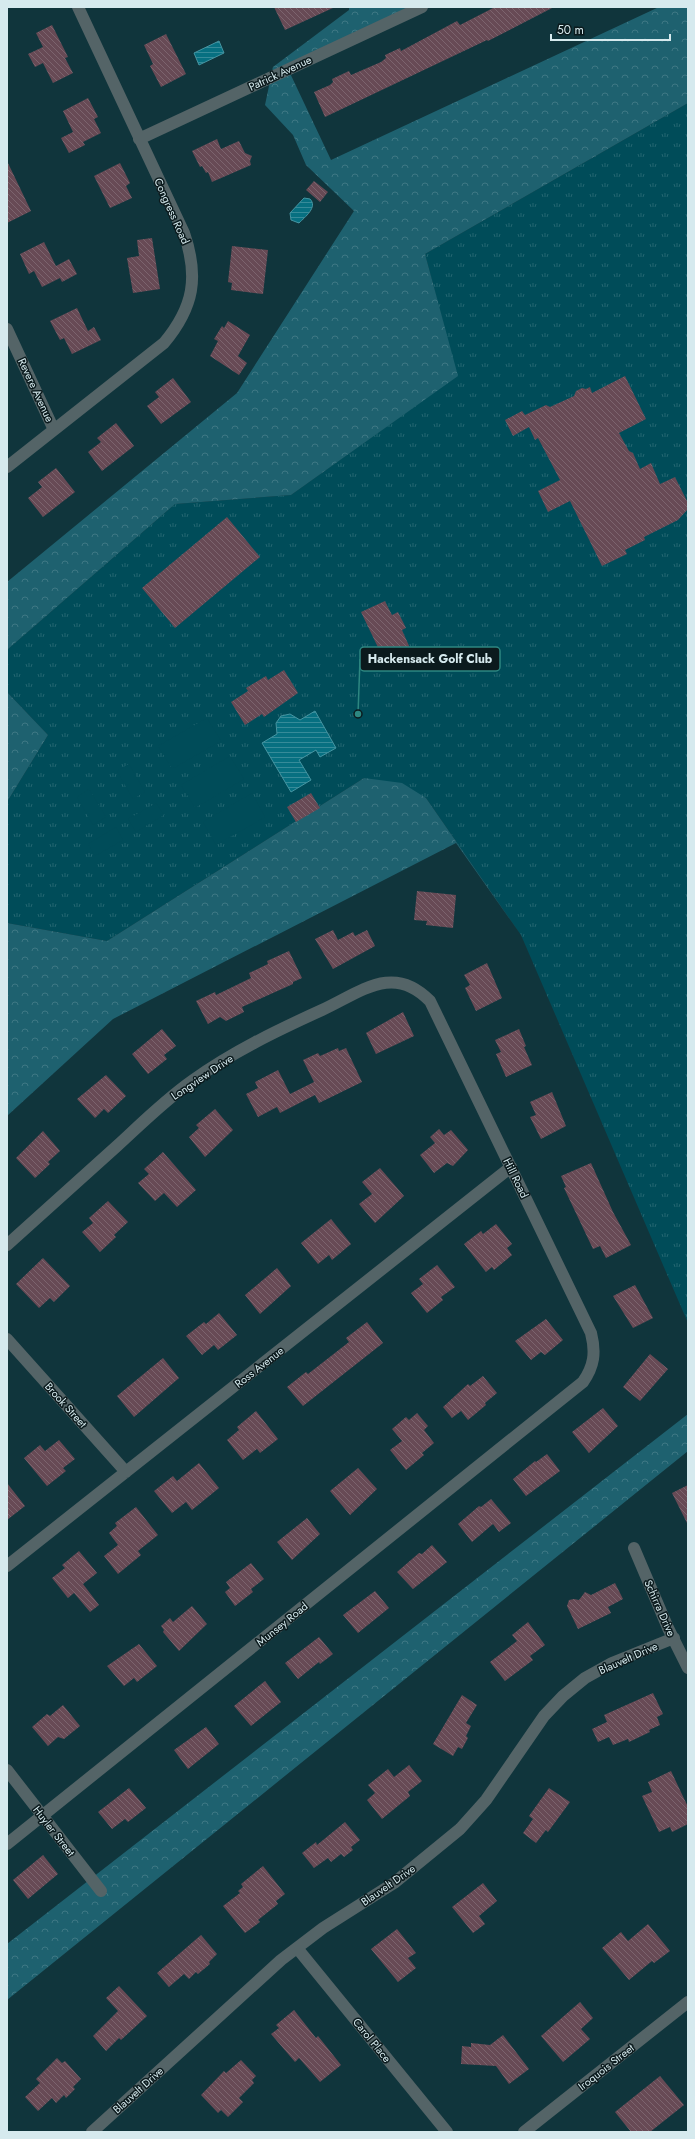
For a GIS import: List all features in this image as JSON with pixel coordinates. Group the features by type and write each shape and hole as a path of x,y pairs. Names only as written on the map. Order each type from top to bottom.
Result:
{"street":[{"name":"Congress Road","path":"7,466 164,343 178,327 188,307 192,288 193,270 190,252 184,233 78,7"},
{"name":"Patrick Avenue","path":"139,138 422,7"},
{"name":"Revere Avenue","path":"7,330 54,430"},
{"name":"Longview Drive","path":"7,1245 166,1101 221,1062 306,1016 381,982 394,981 406,984 419,990 430,1001"},
{"name":"Hill Road","path":"430,1001 591,1333 594,1346 594,1357"},
{"name":"Ross Avenue","path":"7,1566 510,1167"},
{"name":"Brook Street","path":"7,1339 126,1472"},
{"name":"Munsey Road","path":"7,1844 583,1382 590,1371 594,1357"},
{"name":"Schirra Drive","path":"634,1548 688,1668"},
{"name":"Blauvelt Drive","path":"92,2132 257,1981 297,1948 323,1928 394,1883 460,1829 486,1800 544,1716 563,1696 585,1678 612,1663 674,1638"},
{"name":"Huyler Street","path":"7,1770 101,1891"},
{"name":"Carol Place","path":"297,1948 447,2132"},
{"name":"Iroquois Street","path":"524,2132 688,2002"}],"green space":[{"path":"349,7 408,7 408,13 288,69 331,160 659,7 688,7 688,103 425,254 458,376 291,495 175,504 7,650 7,582 237,393 354,211 306,165 293,135 265,105 273,67 349,10"},
{"path":"688,103 688,1323 521,935 426,798 364,778 107,941 7,923 7,802 48,735 7,692 7,650 175,504 291,495 457,376 425,254"},
{"path":"7,692 48,735 7,802"},
{"path":"207,718 221,741 172,769 158,746"},
{"path":"230,756 244,779 195,808 181,785"},
{"path":"129,764 145,792 133,799 117,771"},
{"path":"364,778 402,783 426,798 521,935 456,843 113,1019 7,1116 7,923 107,941"},
{"path":"89,789 106,817 93,825 77,797"},
{"path":"252,793 265,817 216,845 203,822"},
{"path":"156,803 164,815 136,832 128,819"},
{"path":"116,827 123,840 95,856 88,844"},
{"path":"688,1414 688,1451 7,2000 7,1944"}],"shaded area":[{"path":"219,41 224,53 199,65 194,53"},
{"path":"304,198 310,199 312,202 312,209 299,223 291,220 290,213"},
{"path":"315,711 336,748 320,757 316,750 299,760 311,780 291,792 262,743 277,734 276,723 281,716 290,714 300,720"}],"building":[{"path":"274,7 335,7 285,30"},
{"path":"495,7 554,7 488,41 487,40 325,117 314,92 330,85 333,82 332,79 349,71 351,75 381,62 386,58 385,55 400,48 401,51 457,21 460,25"},
{"path":"52,25 68,57 65,58 73,73 53,83 43,63 35,67 28,54 43,47 36,33"},
{"path":"166,34 186,74 161,87 150,66 153,64 144,45"},
{"path":"88,98 98,117 94,119 101,133 83,142 85,145 69,153 61,138 73,132 63,111"},
{"path":"217,139 221,149 239,141 245,153 252,156 250,161 251,165 212,182 208,172 206,173 202,166 200,167 192,151"},
{"path":"7,161 31,211 7,223"},
{"path":"120,163 130,183 126,186 132,198 110,208 94,176"},
{"path":"314,181 328,192 320,202 306,190"},
{"path":"152,238 160,289 133,293 127,258 139,256 137,240"},
{"path":"44,242 56,266 69,259 77,274 62,282 60,278 42,287 34,271 29,274 20,254"},
{"path":"232,246 268,250 263,294 231,290 232,283 228,282"},
{"path":"77,308 88,331 94,327 101,340 72,354 64,338 60,340 50,321"},
{"path":"228,321 250,335 238,356 247,363 239,375 210,356 218,341 214,339 222,326 224,328"},
{"path":"625,376 646,419 619,433 629,451 633,453 640,469 651,463 660,484 675,477 688,503 688,509 678,520 644,537 645,540 625,550 627,554 602,566 570,501 548,512 538,491 560,480 538,438 535,440 529,427 513,436 505,420 522,411 525,415 546,405 550,407 574,396 576,391 582,388 586,389 590,387 592,393"},
{"path":"173,378 191,402 161,424 147,406 159,397 155,392"},
{"path":"116,423 134,446 102,471 88,452 101,442 97,438"},
{"path":"56,468 75,492 43,517 28,498 42,487 38,482"},
{"path":"227,517 260,557 175,628 142,588"},
{"path":"385,601 392,615 398,612 406,628 402,630 410,648 384,660 361,612"},
{"path":"284,670 298,693 264,717 262,714 245,725 231,702 248,691 246,688 266,676 268,680"},
{"path":"311,793 320,808 296,822 287,807"},
{"path":"417,891 456,895 453,928 426,925 427,921 414,920"},
{"path":"333,930 338,940 353,932 355,936 367,930 375,946 333,969 315,939"},
{"path":"289,951 302,978 293,982 293,984 242,1007 244,1012 226,1021 220,1017 208,1024 196,1001 215,992 216,995 251,978 249,973 268,964 267,961"},
{"path":"487,963 502,998 476,1011 465,988 470,985 464,975"},
{"path":"403,1012 414,1036 376,1054 366,1033"},
{"path":"162,1029 176,1046 164,1055 167,1059 148,1074 132,1054"},
{"path":"519,1029 526,1046 524,1047 532,1065 506,1077 496,1054 501,1052 495,1040"},
{"path":"338,1048 339,1051 346,1048 362,1082 319,1103 315,1095 280,1113 277,1107 258,1117 246,1094 258,1088 255,1082 278,1070 290,1094 314,1082 303,1060 318,1053 320,1056"},
{"path":"106,1075 126,1096 108,1113 104,1109 95,1118 77,1099"},
{"path":"552,1092 566,1126 541,1139 530,1117 536,1115 530,1102"},
{"path":"215,1109 233,1130 205,1157 189,1137 199,1128 196,1125"},
{"path":"439,1129 444,1135 451,1130 468,1150 453,1166 447,1163 434,1173 420,1155 435,1143 430,1137"},
{"path":"43,1131 60,1151 48,1162 50,1164 35,1178 16,1158"},
{"path":"163,1152 196,1190 177,1207 164,1193 155,1201 138,1183 149,1174 144,1169"},
{"path":"591,1163 613,1212 631,1245 606,1258 600,1246 593,1249 564,1188 566,1187 561,1176"},
{"path":"380,1168 404,1196 375,1223 359,1204 372,1194 362,1182"},
{"path":"108,1201 128,1222 114,1235 116,1237 100,1252 82,1232 93,1223 89,1218"},
{"path":"331,1219 351,1244 332,1260 329,1255 318,1264 301,1243"},
{"path":"496,1224 512,1244 507,1248 512,1255 494,1270 492,1267 486,1272 464,1244 481,1231 483,1234"},
{"path":"43,1258 70,1286 54,1302 50,1298 39,1308 16,1284"},
{"path":"437,1265 455,1287 441,1297 443,1300 427,1313 411,1293 423,1284 419,1279"},
{"path":"277,1268 291,1286 260,1314 245,1295"},
{"path":"635,1285 653,1318 633,1328 613,1296"},
{"path":"219,1313 237,1335 218,1350 214,1345 202,1355 186,1336 204,1322 206,1324"},
{"path":"546,1319 563,1340 545,1355 541,1352 531,1360 515,1341"},
{"path":"367,1322 383,1343 303,1406 287,1387 306,1372 308,1374 349,1342 346,1338"},
{"path":"650,1354 668,1369 640,1401 623,1387"},
{"path":"163,1358 179,1378 134,1417 117,1396"},
{"path":"483,1376 497,1393 485,1403 486,1405 468,1420 461,1411 452,1418 443,1407 468,1384 470,1386"},
{"path":"603,1408 618,1426 589,1453 572,1432"},
{"path":"256,1411 278,1439 260,1453 257,1449 243,1460 227,1440 239,1430 237,1427"},
{"path":"417,1413 428,1426 424,1430 434,1443 422,1453 424,1455 406,1470 390,1450 402,1441 392,1429 406,1417 409,1420"},
{"path":"59,1440 75,1459 63,1468 66,1471 47,1486 24,1458 40,1445 45,1451"},
{"path":"547,1454 560,1471 526,1496 513,1479 535,1461 536,1462"},
{"path":"199,1463 219,1488 192,1510 186,1502 172,1513 154,1491 173,1476 177,1481"},
{"path":"358,1468 377,1489 350,1515 330,1491"},
{"path":"7,1483 25,1506 7,1520"},
{"path":"688,1485 688,1525 672,1493"},
{"path":"491,1499 511,1523 499,1532 493,1524 472,1542 458,1524 479,1506 481,1507"},
{"path":"136,1507 158,1535 138,1551 141,1555 118,1574 104,1556 118,1545 109,1533 117,1526 115,1523"},
{"path":"307,1518 320,1534 292,1560 277,1542"},
{"path":"432,1545 447,1562 413,1589 397,1572 419,1553 422,1554"},
{"path":"79,1551 97,1573 83,1584 99,1605 90,1612 74,1593 68,1598 52,1578 65,1568 62,1565"},
{"path":"251,1563 264,1579 251,1589 253,1592 235,1606 225,1592 230,1588 226,1582"},
{"path":"615,1583 623,1599 608,1607 611,1613 578,1629 567,1606 569,1600 579,1600 585,1592 591,1595"},
{"path":"375,1591 389,1608 358,1633 343,1615"},
{"path":"192,1606 207,1624 179,1651 163,1632 164,1630 161,1626 170,1618 173,1622"},
{"path":"528,1622 545,1645 530,1656 533,1660 505,1681 490,1662 517,1641 512,1635"},
{"path":"319,1637 333,1654 320,1664 319,1662 298,1679 285,1663"},
{"path":"139,1644 157,1666 137,1682 134,1678 124,1686 107,1666"},
{"path":"265,1681 281,1702 251,1726 234,1706"},
{"path":"653,1693 663,1714 657,1717 660,1725 649,1730 650,1732 629,1742 628,1739 613,1745 609,1737 598,1742 592,1729 607,1722 604,1715"},
{"path":"462,1695 477,1705 466,1723 471,1726 466,1736 468,1738 462,1749 458,1747 453,1756 433,1744"},
{"path":"63,1705 80,1726 64,1739 58,1737 48,1746 32,1727 47,1714 50,1716"},
{"path":"206,1727 219,1744 188,1769 174,1750"},
{"path":"409,1765 422,1781 408,1792 410,1796 382,1819 367,1800 375,1793 368,1785 388,1769 394,1777"},
{"path":"671,1771 688,1807 688,1824 672,1832 670,1827 659,1832 642,1796 652,1792 648,1782"},
{"path":"129,1788 146,1808 128,1822 125,1819 112,1829 98,1812"},
{"path":"549,1788 570,1802 548,1832 546,1830 536,1843 523,1833 533,1819 529,1816"},
{"path":"345,1822 360,1840 351,1847 353,1850 344,1857 341,1854 331,1862 328,1858 314,1868 302,1853 316,1842 317,1845"},
{"path":"43,1855 58,1874 28,1899 13,1880"},
{"path":"263,1866 285,1894 276,1901 278,1904 258,1920 260,1922 245,1933 223,1906 240,1893 238,1891 243,1887 241,1884"},
{"path":"483,1883 497,1901 479,1916 485,1924 473,1933 452,1907"},
{"path":"648,1924 670,1951 654,1963 652,1961 629,1980 602,1948 621,1932 628,1941"},
{"path":"397,1929 416,1953 408,1958 416,1968 398,1982 371,1949"},
{"path":"201,1935 217,1954 209,1962 210,1964 198,1974 196,1972 189,1979 184,1974 169,1987 157,1973"},
{"path":"119,1986 147,2016 121,2040 119,2038 106,2051 93,2036 118,2011 106,1998"},
{"path":"580,2002 593,2018 581,2029 590,2039 563,2062 541,2036"},
{"path":"294,2010 316,2038 318,2036 341,2065 320,2082 299,2058 295,2062 271,2034 279,2028 276,2025"},
{"path":"503,2035 529,2069 509,2084 496,2066 461,2064 462,2046 471,2047 471,2043 490,2045"},
{"path":"57,2058 62,2063 65,2061 81,2079 73,2087 75,2089 66,2098 64,2095 56,2103 52,2098 38,2111 25,2097 40,2083 36,2079"},
{"path":"241,2060 256,2076 252,2080 254,2083 239,2098 243,2102 228,2117 221,2110 218,2113 201,2095 224,2071 226,2073"},
{"path":"660,2076 684,2105 650,2132 631,2132 615,2112"}],"place":[{"name":"Hackensack Golf Club","path":"358,714"}]}
